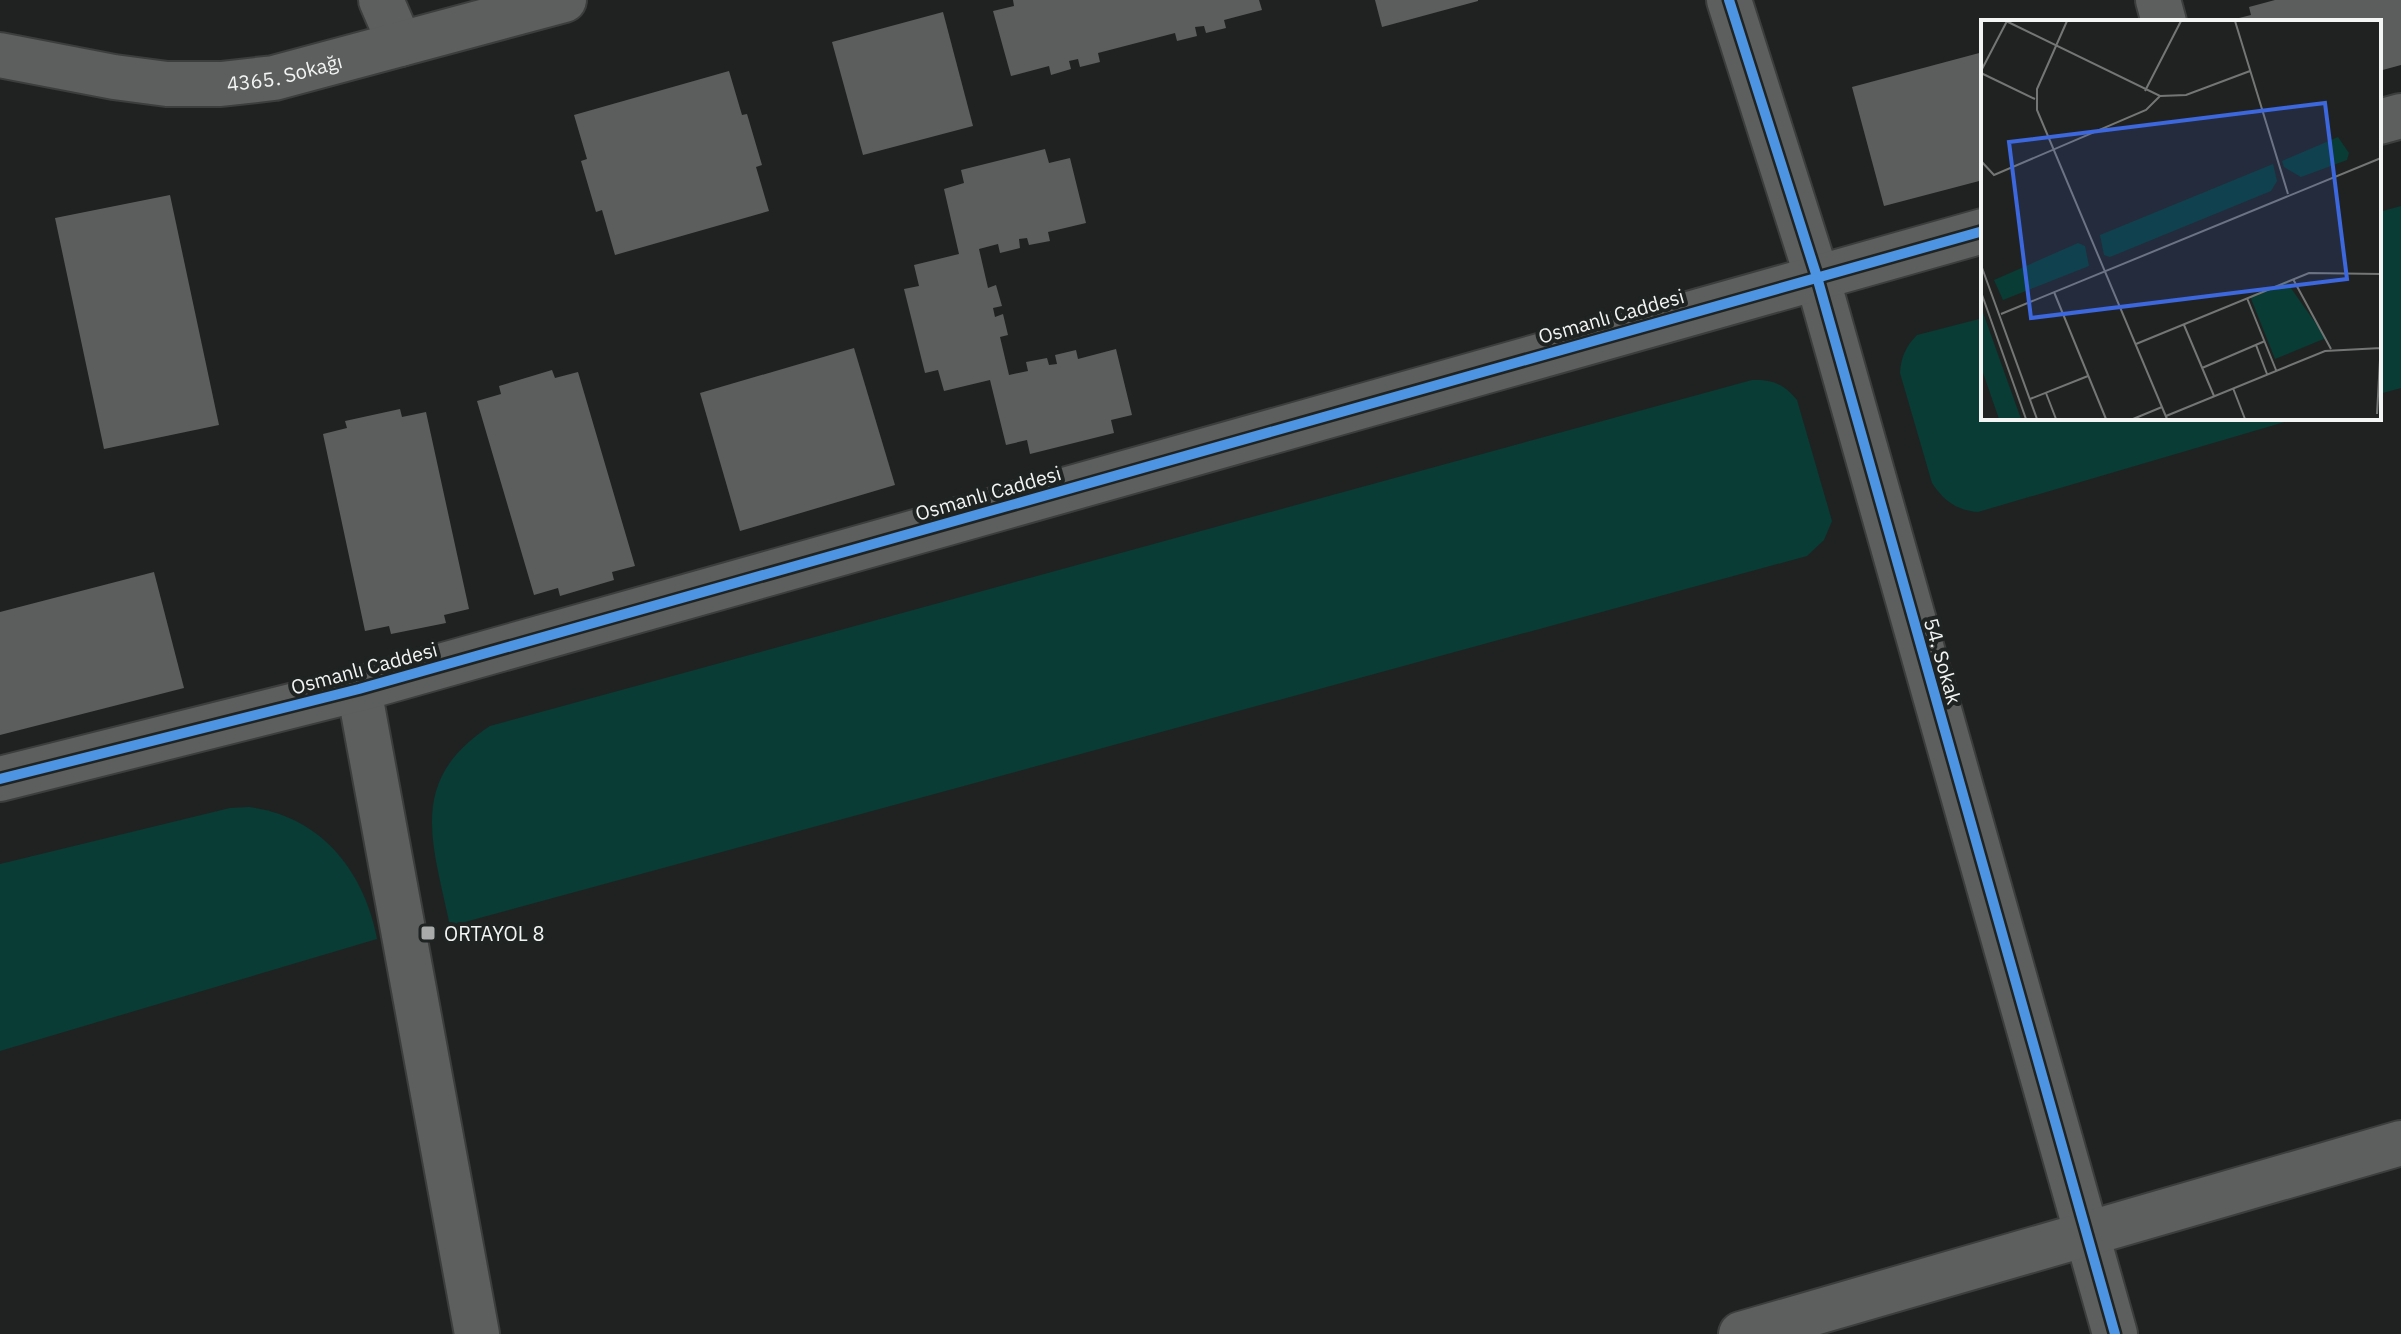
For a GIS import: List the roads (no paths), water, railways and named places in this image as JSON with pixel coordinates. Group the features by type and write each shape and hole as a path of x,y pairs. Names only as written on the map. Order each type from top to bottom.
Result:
{"street":[{"path":"381,0 400,44"},
{"name":"4365. Sokağı","path":"0,55 167,84 221,84 274,78 564,0"},
{"name":"54. Sokak","path":"1729,0 1817,277 2115,1334"},
{"path":"2158,0 2163,20"},
{"path":"2381,121 2401,116"},
{"name":"Osmanlı Caddesi","path":"0,779 359,689 1981,232"},
{"path":"359,689 477,1334"},
{"path":"1741,1334 2401,1143"}],"place":[{"name":"ORTAYOL 8","path":"428,933"}]}
